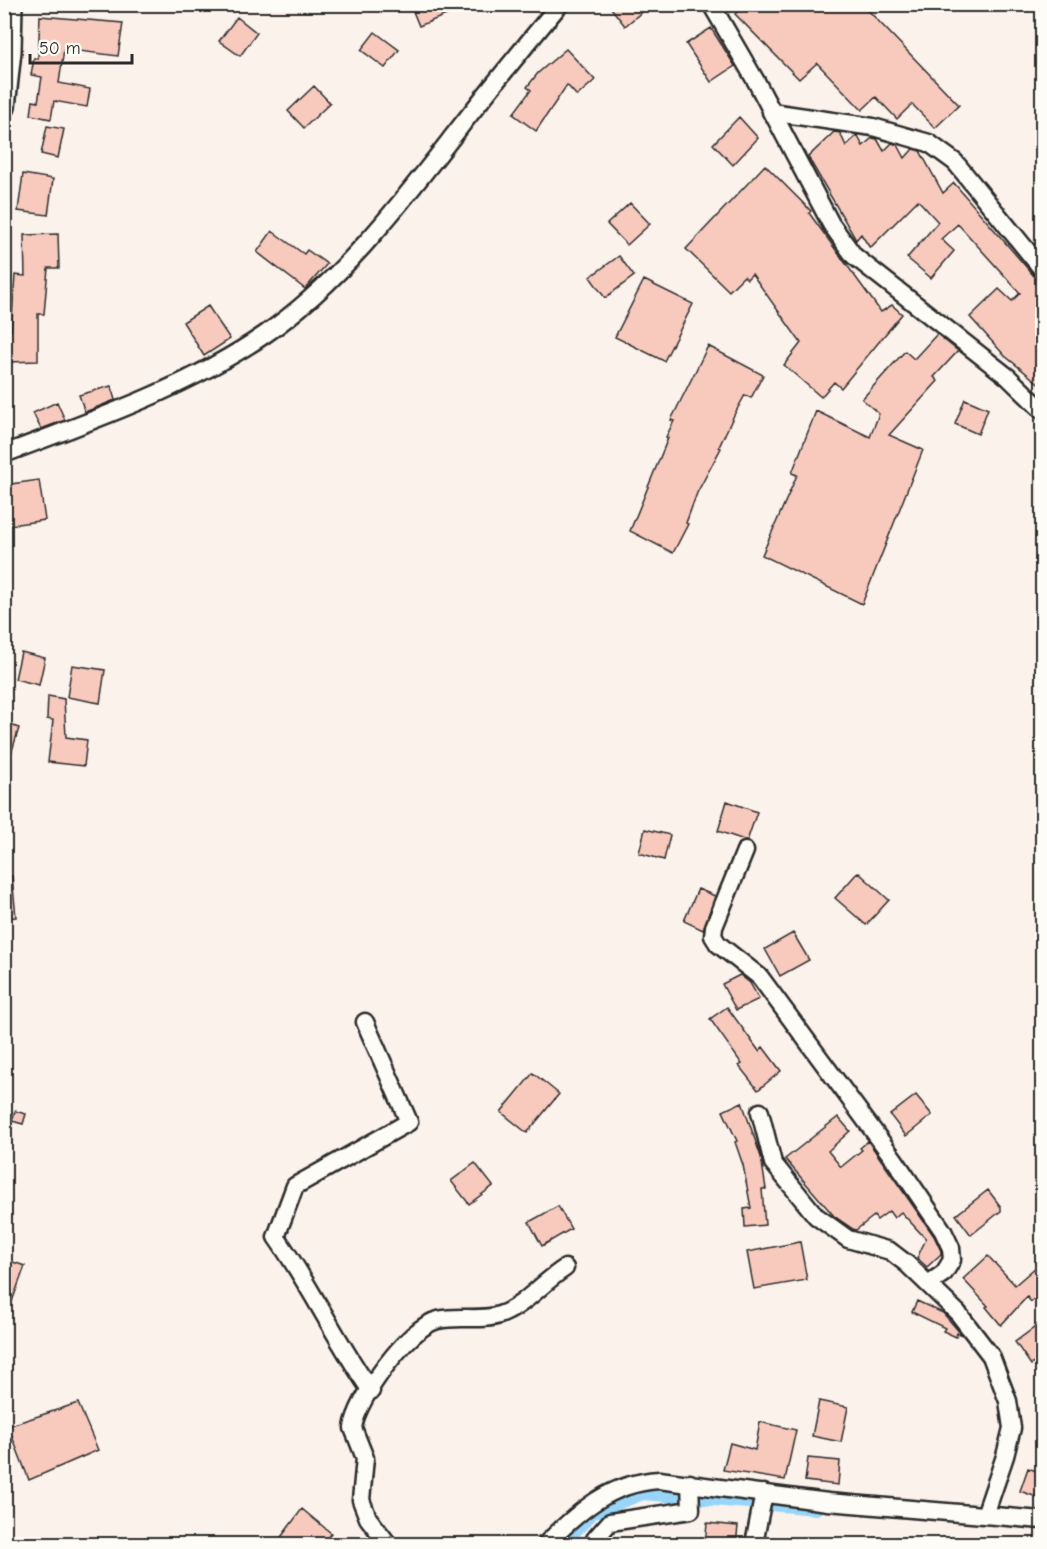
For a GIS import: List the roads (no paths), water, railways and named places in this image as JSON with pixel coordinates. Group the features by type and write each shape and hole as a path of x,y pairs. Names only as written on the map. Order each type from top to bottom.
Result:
{"main road":[{"path":"4,107 11,4"}],"street":[{"path":"4,454 164,390 231,356 266,334 345,265 380,227 560,4"},
{"path":"711,4 831,224 854,256 1008,377 1042,410"},
{"path":"771,112 873,127 929,143 955,162 1042,269"},
{"path":"745,851 714,927 713,936 718,944 760,977 887,1149 943,1231 951,1248 951,1260 944,1273 928,1284"},
{"path":"365,1022 409,1122 295,1186 276,1237 371,1391"},
{"path":"760,1112 773,1163 816,1216 848,1239 890,1251 958,1313 986,1348 1000,1374 1008,1401 1012,1428 985,1515"},
{"path":"388,1545 368,1518 361,1500 365,1458 353,1428 354,1420 397,1349 417,1330 436,1320 499,1316 511,1310 565,1268"},
{"path":"546,1545 576,1514 594,1500 614,1490 639,1482 690,1483 828,1502 1042,1520"},
{"path":"596,1545 595,1539 610,1522 690,1510 690,1483"},
{"path":"754,1545 764,1493"}],"waterway":[{"path":"562,1544 593,1512 643,1493 816,1508"}]}
